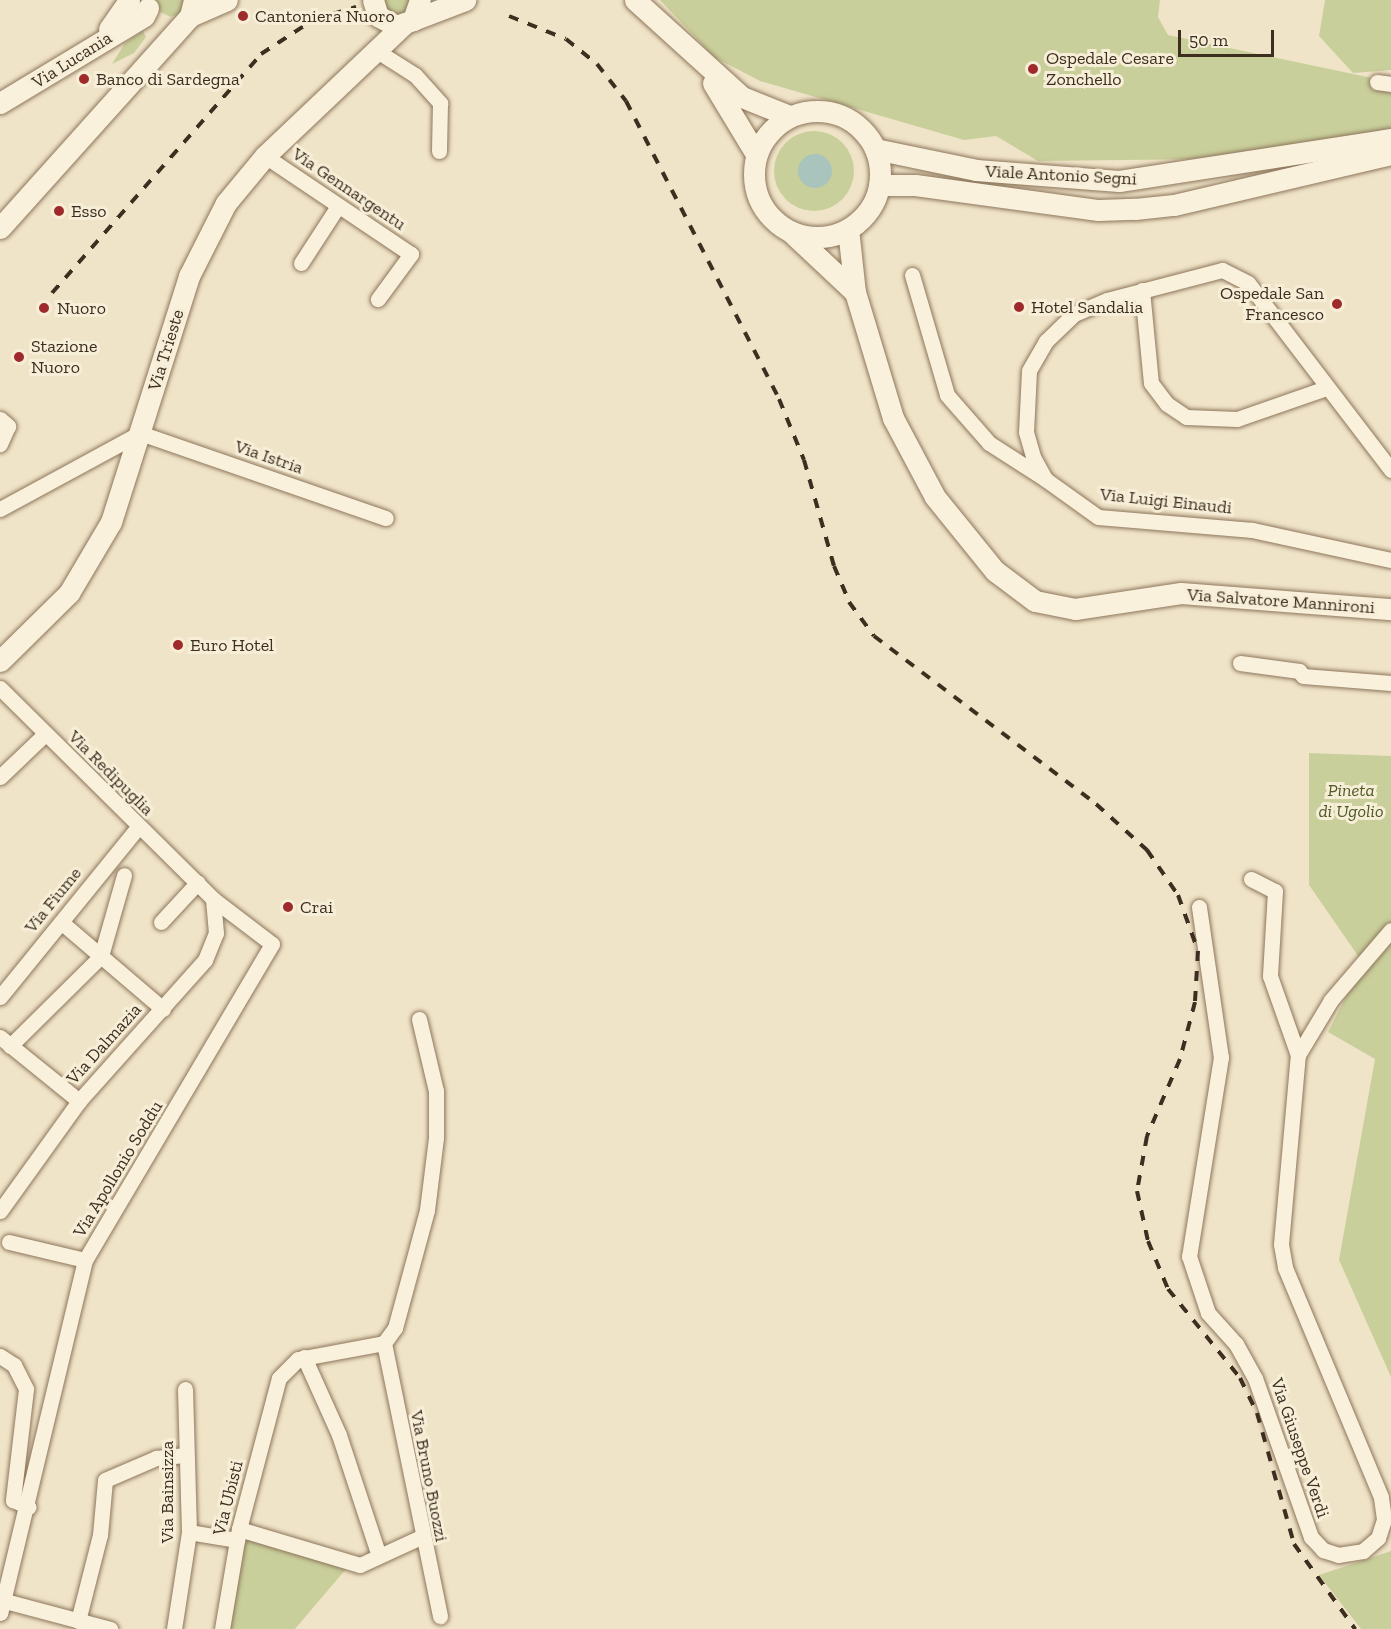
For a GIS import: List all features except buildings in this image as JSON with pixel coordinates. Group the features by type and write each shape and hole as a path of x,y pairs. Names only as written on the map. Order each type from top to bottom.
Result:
{"main road":[{"path":"143,5 162,25 227,0"},
{"path":"408,23 420,0"},
{"path":"374,3 383,22 408,23 465,0"},
{"path":"635,0 693,56 742,97 789,116 832,112 858,125 875,149 879,185 868,210 848,229 819,237 790,232"},
{"name":"Via Trieste","path":"371,55 375,28 374,3"},
{"name":"Via Lucania","path":"0,103 84,51 143,5"},
{"path":"0,228 190,13"},
{"name":"Via Trieste","path":"0,661 69,593 92,556 121,496 203,240 265,156 408,23"},
{"path":"693,56 738,117 756,154 758,200 855,292"},
{"path":"756,154 763,139 789,116"},
{"name":"Viale Antonio Segni","path":"875,149 976,170 1119,181 1391,139"},
{"name":"Viale Antonio Segni","path":"879,185 915,185 1098,210 1135,209 1185,203 1391,154"},
{"name":"Via Salvatore Mannironi","path":"848,229 855,292 893,418 935,497 995,571 1035,601 1076,609 1181,593 1391,609"}],"street":[{"path":"371,55 415,75 440,103 439,151"},
{"name":"Via Gennargentu","path":"265,156 411,254 378,299"},
{"path":"301,263 338,206"},
{"path":"1045,479 1026,432 1029,371 1046,341 1074,314 1142,290 1222,270 1240,279 1391,470"},
{"name":"Via Luigi Einaudi","path":"912,275 947,395 989,443 1098,517 1252,530 1391,560"},
{"path":"1142,290 1151,382 1167,404 1186,417 1237,419 1326,388"},
{"path":"0,419 8,426 0,444"},
{"path":"0,508 140,433"},
{"name":"Via Istria","path":"140,433 386,518"},
{"path":"1240,663 1299,671 1303,676 1391,683"},
{"name":"Via Redipuglia","path":"0,688 213,899"},
{"path":"0,777 45,734"},
{"name":"Via Fiume","path":"0,997 138,827"},
{"path":"79,1101 5,1042 101,956 124,875"},
{"path":"1251,879 1275,891 1270,976 1298,1055"},
{"path":"160,922 198,882"},
{"name":"Via Dalmazia","path":"0,1211 79,1101 205,960 216,933 213,899"},
{"name":"Via Apollonio Soddu","path":"2,1607 29,1507 85,1260 272,944 213,899"},
{"name":"Via Giuseppe Verdi","path":"1199,907 1221,1057 1189,1256 1208,1313 1236,1344 1255,1378 1311,1537 1323,1550 1353,1556 1378,1538 1384,1519 1380,1497 1285,1267 1281,1244 1298,1055 1331,1000 1391,930"},
{"path":"61,922 163,1009"},
{"path":"380,1556 339,1435 304,1357 384,1343 395,1328 417,1254 436,1138 436,1091 419,1019"},
{"path":"9,1242 85,1260"},
{"name":"Via Bruno Buozzi","path":"384,1343 421,1537 440,1616"},
{"path":"0,1356 14,1365 26,1389 13,1500 29,1507"},
{"name":"Via Ubisti","path":"222,1629 238,1534 279,1378 304,1357"},
{"name":"Via Bainsizza","path":"174,1629 189,1532 185,1389"},
{"path":"78,1621 100,1535 105,1480 156,1458 186,1455"},
{"path":"189,1532 238,1534 360,1565 421,1537"},
{"path":"2,1607 110,1629"}],"green space":[{"path":"156,0 186,0 179,14 171,17 158,11"},
{"path":"381,0 414,0 411,13 389,17"},
{"name":"Ospedale Cesare Zonchello","path":"660,0 1160,0 1158,17 1168,35 1391,82 1391,133 1210,159 1038,161 996,136 964,140 760,81 714,57"},
{"path":"1325,0 1391,0 1391,70 1353,73 1319,36"},
{"path":"143,31 146,37 134,53 112,64 125,43"},
{"path":"814,131 829,134 842,143 851,156 854,171 851,186 842,199 829,208 814,211 799,208 786,199 777,186 774,171 777,156 786,143 799,134"},
{"name":"Pineta di Ugolio","path":"1309,753 1391,756 1391,1377 1339,1260 1375,1059 1328,1032 1363,963 1309,885"},
{"path":"245,1535 346,1569 295,1629 227,1629"},
{"path":"1391,1551 1391,1629 1361,1629 1319,1575"}],"water":[{"path":"815,154 827,159 832,171 827,183 815,188 803,183 798,171 803,159"}],"railway":[{"path":"52,293 261,54 313,20 356,7"},
{"path":"509,16 566,39 597,64 626,101 779,399 804,460 834,566 849,602 874,636 1096,804 1147,850 1178,895 1198,951 1195,1002 1180,1059 1147,1136 1137,1191 1148,1241 1168,1289 1240,1378 1257,1413 1294,1544 1355,1629"}],"place":[{"name":"Cantoniera Nuoro","path":"243,16"},
{"name":"Ospedale Cesare Zonchello","path":"1033,69"},
{"name":"Banco di Sardegna","path":"84,79"},
{"name":"Esso","path":"59,211"},
{"name":"Ospedale San Francesco","path":"1337,304"},
{"name":"Hotel Sandalia","path":"1019,307"},
{"name":"Nuoro","path":"44,308"},
{"name":"Stazione Nuoro","path":"19,357"},
{"name":"Euro Hotel","path":"178,645"},
{"name":"Crai","path":"288,907"}]}
